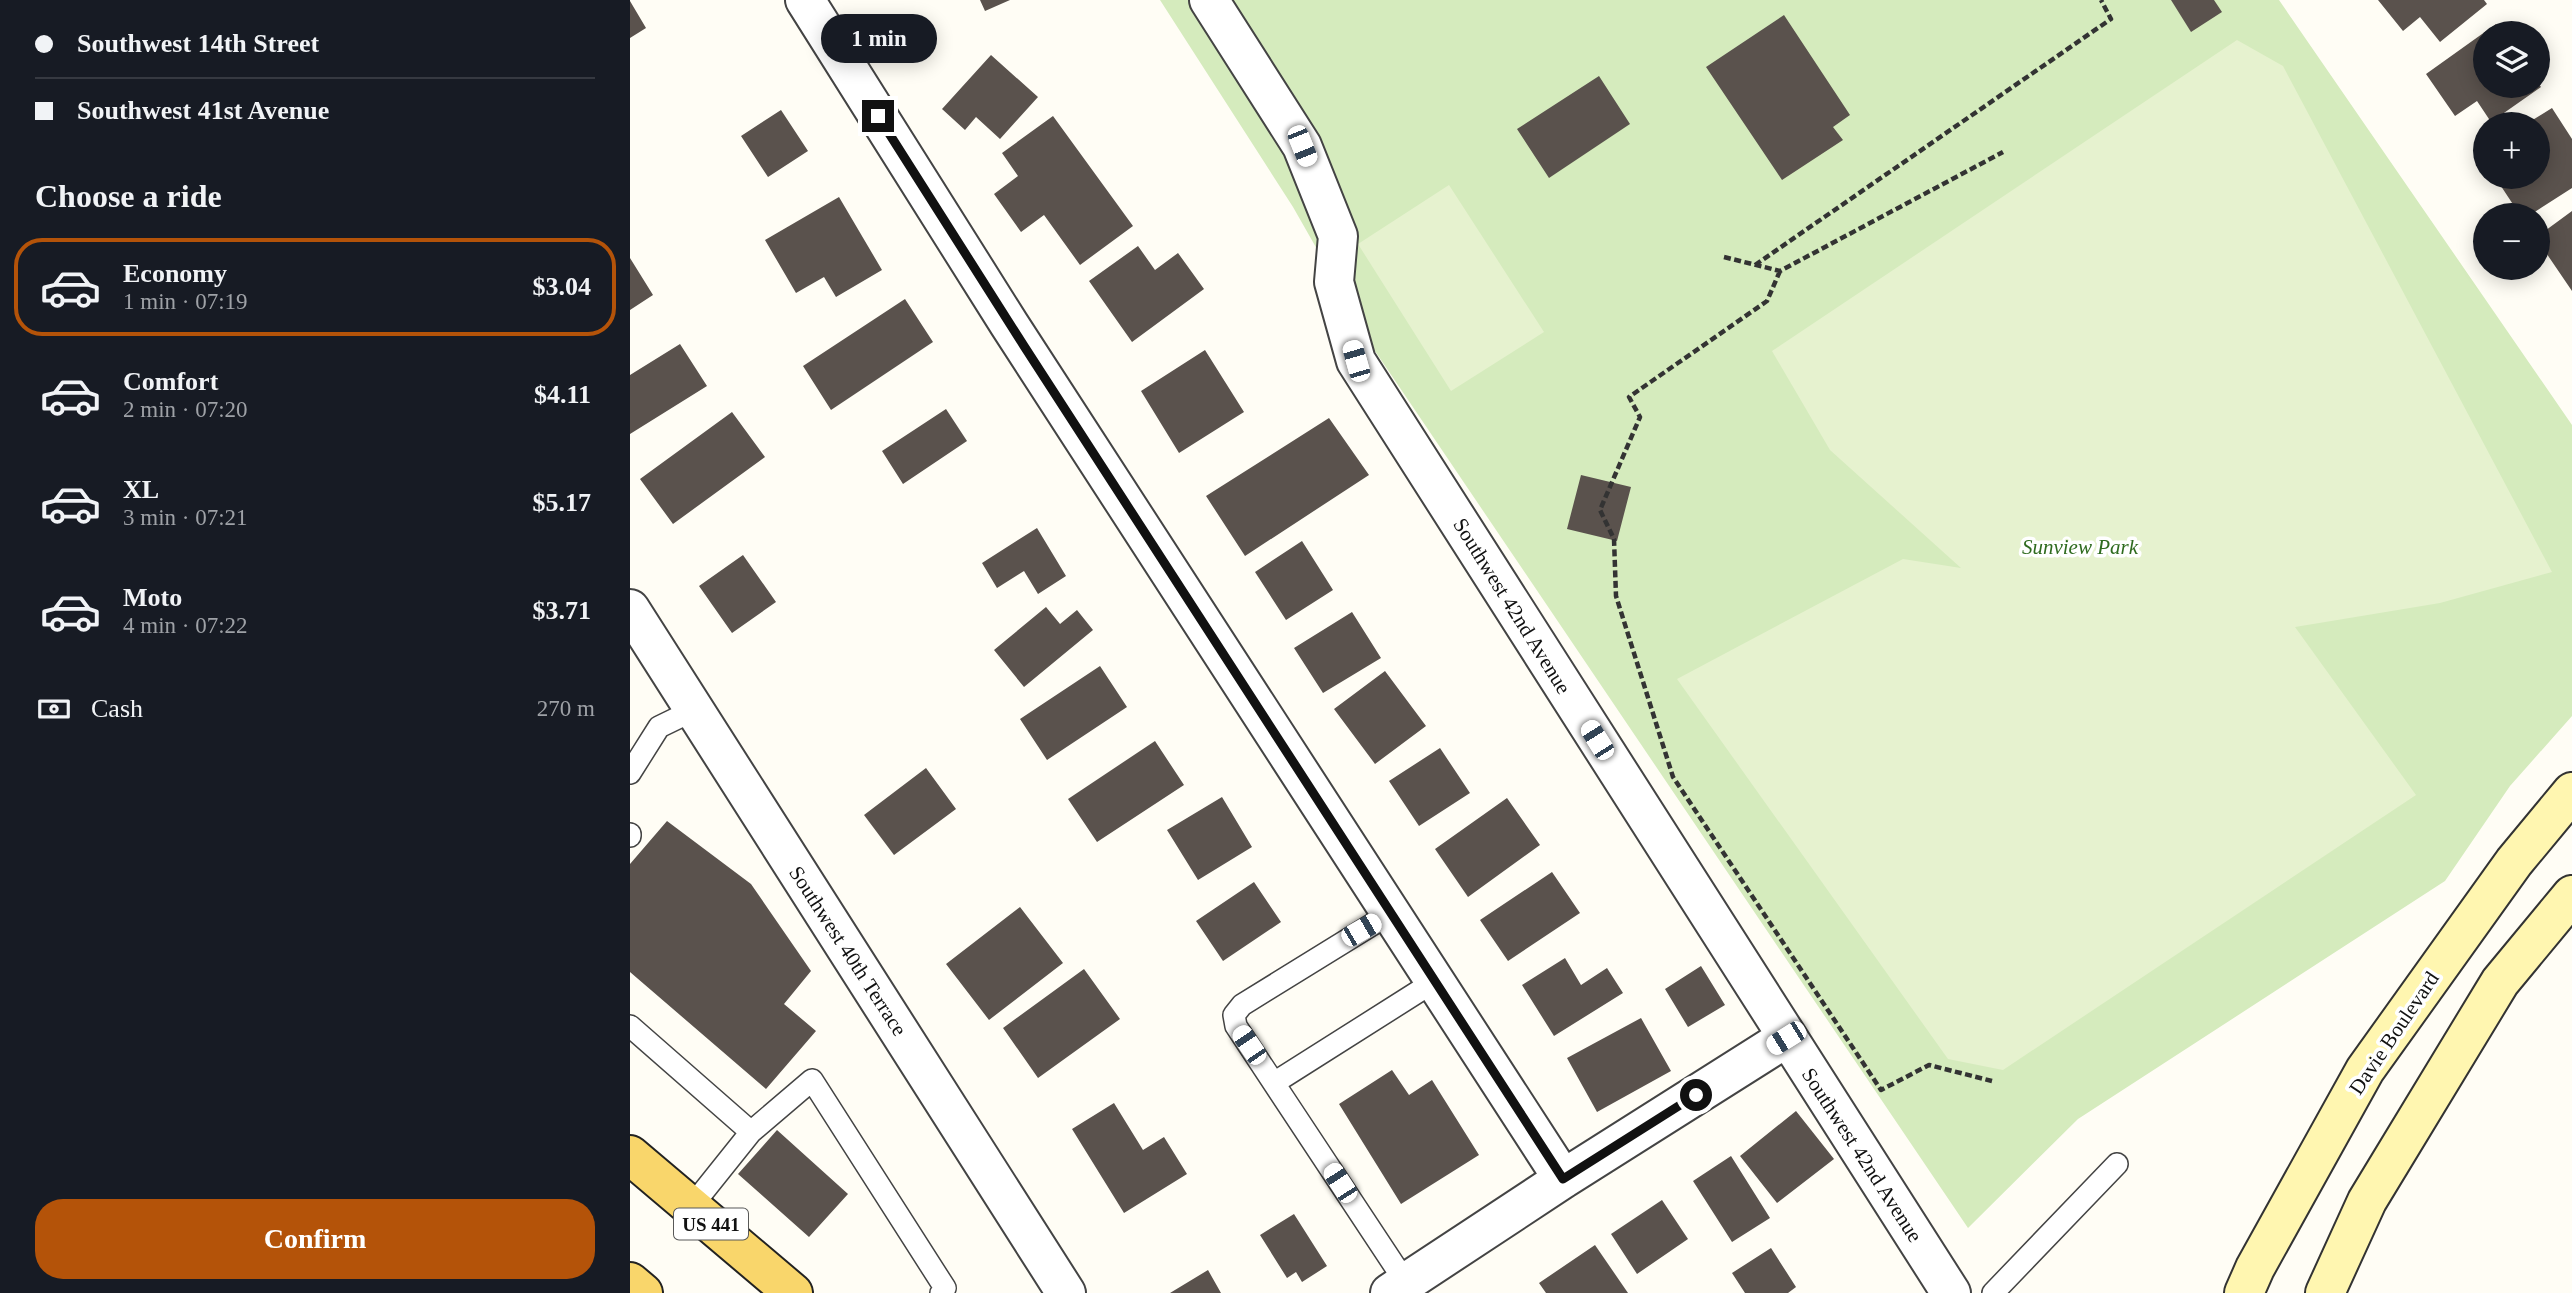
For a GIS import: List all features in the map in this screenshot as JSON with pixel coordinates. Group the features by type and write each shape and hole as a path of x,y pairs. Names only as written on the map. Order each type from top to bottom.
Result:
{"main road":[{"name":"Davie Boulevard","path":"2245,1293 2255,1268 2365,1070 2514,862 2572,792"},
{"path":"2325,1293 2367,1201 2500,982 2572,895"},
{"name":"US 441","path":"630,1155 793,1293"},
{"path":"630,1282 643,1293"}],"street":[{"path":"805,0 1017,335 1563,1179"},
{"name":"Southwest 42nd Avenue","path":"1209,0 1302,146 1338,236 1334,282 1356,361 1951,1293"},
{"name":"Southwest 40th Terrace","path":"630,609 1066,1293"},
{"path":"1398,1288 1563,1179 1786,1038"}],"lane":[{"path":"630,773 659,727 694,710"},
{"path":"1391,913 1242,1004 1234,1015 1236,1027 1274,1083 1398,1288"},
{"path":"1274,1083 1435,981"},
{"path":"630,1026 751,1132"},
{"path":"691,1207 751,1132 812,1080 945,1288 941,1293"},
{"path":"1993,1293 2117,1164"}],"path":[{"path":"1755,265 2111,19 2101,0"},
{"path":"1992,1081 1929,1065 1881,1090 1673,777 1616,596 1614,539 1600,510 1640,417 1629,397 1767,301 1780,271 2003,152"},
{"path":"1724,257 1780,271"}],"green space":[{"name":"Sunview Park","path":"1160,0 2279,0 2572,425 2572,716 2510,786 2445,881 2078,1119 1968,1228 1375,351 1293,207"},
{"path":"2237,40 2283,66 2552,572 2440,603 2295,627 2416,795 2003,1070 1948,1059 1677,679 1903,559 1961,568 1830,450 1772,351"},
{"path":"1449,185 1544,332 1451,391 1358,244"}],"building":[{"path":"980,0 1010,0 985,11"},
{"path":"2171,0 2214,0 2222,12 2191,32"},
{"path":"2378,0 2484,0 2487,4 2440,42 2420,17 2403,31"},
{"path":"630,1 646,28 630,38"},
{"path":"1784,15 1850,115 1833,127 1843,140 1782,180 1706,67"},
{"path":"2473,40 2473,98 2525,98 2505,112 2484,112 2477,101 2455,116 2426,74"},
{"path":"991,55 1038,97 1000,139 976,117 965,130 942,109"},
{"path":"1599,76 1630,124 1549,178 1517,129"},
{"path":"2552,108 2572,139 2572,188 2549,203 2512,203 2503,189 2550,189 2550,112 2546,112"},
{"path":"781,110 808,151 768,177 741,136"},
{"path":"1053,116 1133,226 1080,265 1044,215 1021,232 994,194 1018,176 1002,153"},
{"path":"839,197 882,270 836,297 824,277 796,293 765,240"},
{"path":"2572,211 2572,291 2550,259 2550,227"},
{"path":"1138,246 1155,270 1178,253 1204,289 1132,342 1089,281"},
{"path":"630,258 653,295 630,310"},
{"path":"905,299 933,342 831,410 803,366"},
{"path":"680,344 707,386 630,434 630,375"},
{"path":"1205,350 1244,412 1179,453 1141,391"},
{"path":"946,409 967,441 903,484 882,451"},
{"path":"732,412 765,457 673,524 640,479"},
{"path":"1329,418 1369,475 1245,556 1206,496"},
{"path":"1581,475 1631,487 1617,541 1567,529"},
{"path":"1037,528 1066,576 1038,594 1024,571 997,588 982,563"},
{"path":"1302,541 1333,590 1286,620 1255,572"},
{"path":"743,555 776,602 732,633 699,586"},
{"path":"1046,607 1060,624 1077,610 1093,630 1024,687 994,650"},
{"path":"1352,612 1381,658 1323,693 1294,648"},
{"path":"1100,666 1127,707 1047,760 1020,719"},
{"path":"1385,671 1426,726 1375,764 1334,709"},
{"path":"1155,741 1184,785 1097,842 1068,799"},
{"path":"1440,748 1470,793 1419,826 1389,781"},
{"path":"926,768 956,809 894,855 864,815"},
{"path":"1222,797 1252,847 1198,880 1167,830"},
{"path":"1507,798 1540,845 1468,897 1435,849"},
{"path":"667,821 751,884 811,971 784,1004 816,1031 766,1089 630,972 630,864"},
{"path":"1552,872 1580,913 1508,961 1480,920"},
{"path":"1254,882 1281,922 1223,961 1196,921"},
{"path":"1020,907 1063,963 989,1020 946,964"},
{"path":"1565,958 1581,985 1607,968 1623,993 1554,1036 1522,985"},
{"path":"1701,966 1725,1005 1688,1027 1665,989"},
{"path":"1084,969 1120,1019 1038,1078 1003,1028"},
{"path":"1641,1018 1671,1071 1597,1112 1567,1058"},
{"path":"1392,1070 1409,1095 1432,1080 1479,1155 1401,1204 1339,1104"},
{"path":"1114,1103 1143,1150 1164,1137 1187,1174 1124,1213 1072,1129"},
{"path":"1796,1111 1834,1159 1777,1203 1740,1156"},
{"path":"777,1130 848,1194 809,1237 738,1174"},
{"path":"1731,1156 1770,1218 1732,1242 1693,1181"},
{"path":"1662,1200 1688,1239 1637,1274 1611,1234"},
{"path":"1294,1214 1327,1266 1302,1282 1296,1272 1287,1278 1260,1235"},
{"path":"1595,1245 1628,1293 1546,1293 1539,1283"},
{"path":"1771,1248 1796,1287 1788,1293 1745,1293 1732,1273"},
{"path":"1208,1270 1221,1293 1170,1293"}],"route":[{"path":"878,116 1563,1179 1696,1095"}]}
